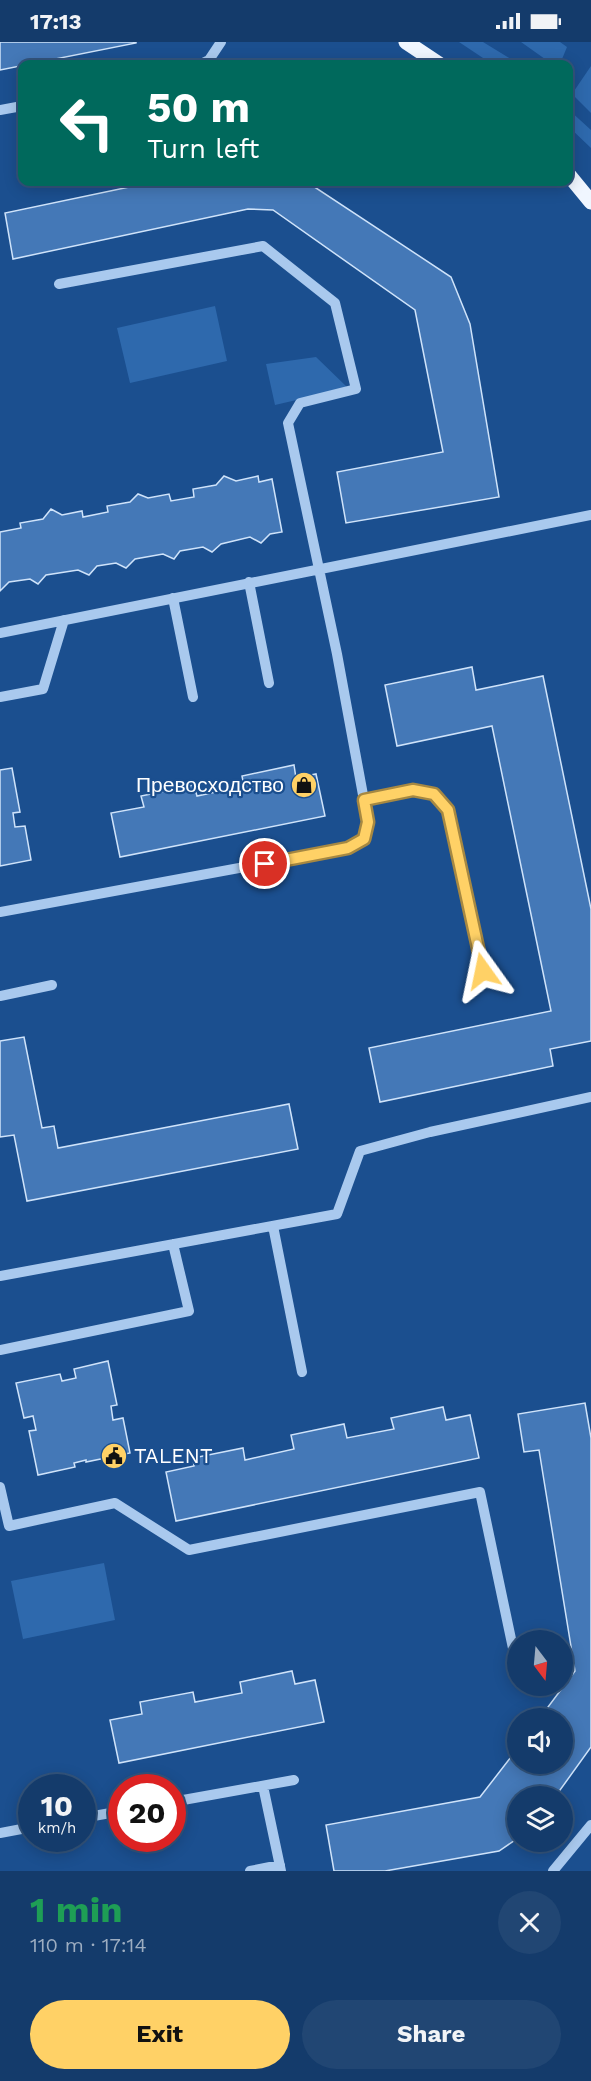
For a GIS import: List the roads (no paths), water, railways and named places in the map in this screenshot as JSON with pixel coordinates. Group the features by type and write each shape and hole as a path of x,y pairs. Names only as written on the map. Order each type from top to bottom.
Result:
{"main road":[{"path":"406,42 433,60"},
{"path":"573,180 591,202"}],"lane":[{"path":"209,60 221,42"},
{"path":"0,110 18,107"},
{"path":"0,912 348,848 364,839 368,822 288,423 300,403 356,389 336,303 263,246 59,284"},
{"path":"0,633 591,515"},
{"path":"249,582 269,683"},
{"path":"173,598 193,697"},
{"path":"0,697 43,689 64,620"},
{"path":"364,800 413,790 434,794 448,810 483,971"},
{"path":"0,996 52,985"},
{"path":"0,1276 337,1214 360,1151 500,1116 591,1097"},
{"path":"273,1226 302,1372"},
{"path":"0,1350 189,1311 173,1244"},
{"path":"0,1487 9,1526 114,1503 189,1550 480,1492 509,1630"},
{"path":"186,1800 294,1780"},
{"path":"250,1871 280,1868 263,1786"},
{"path":"553,1871 591,1825"},
{"path":"0,1833 18,1830"}],"place":[{"name":"Превосходство","path":"304,785"},
{"name":"TALENT","path":"114,1456"}]}
